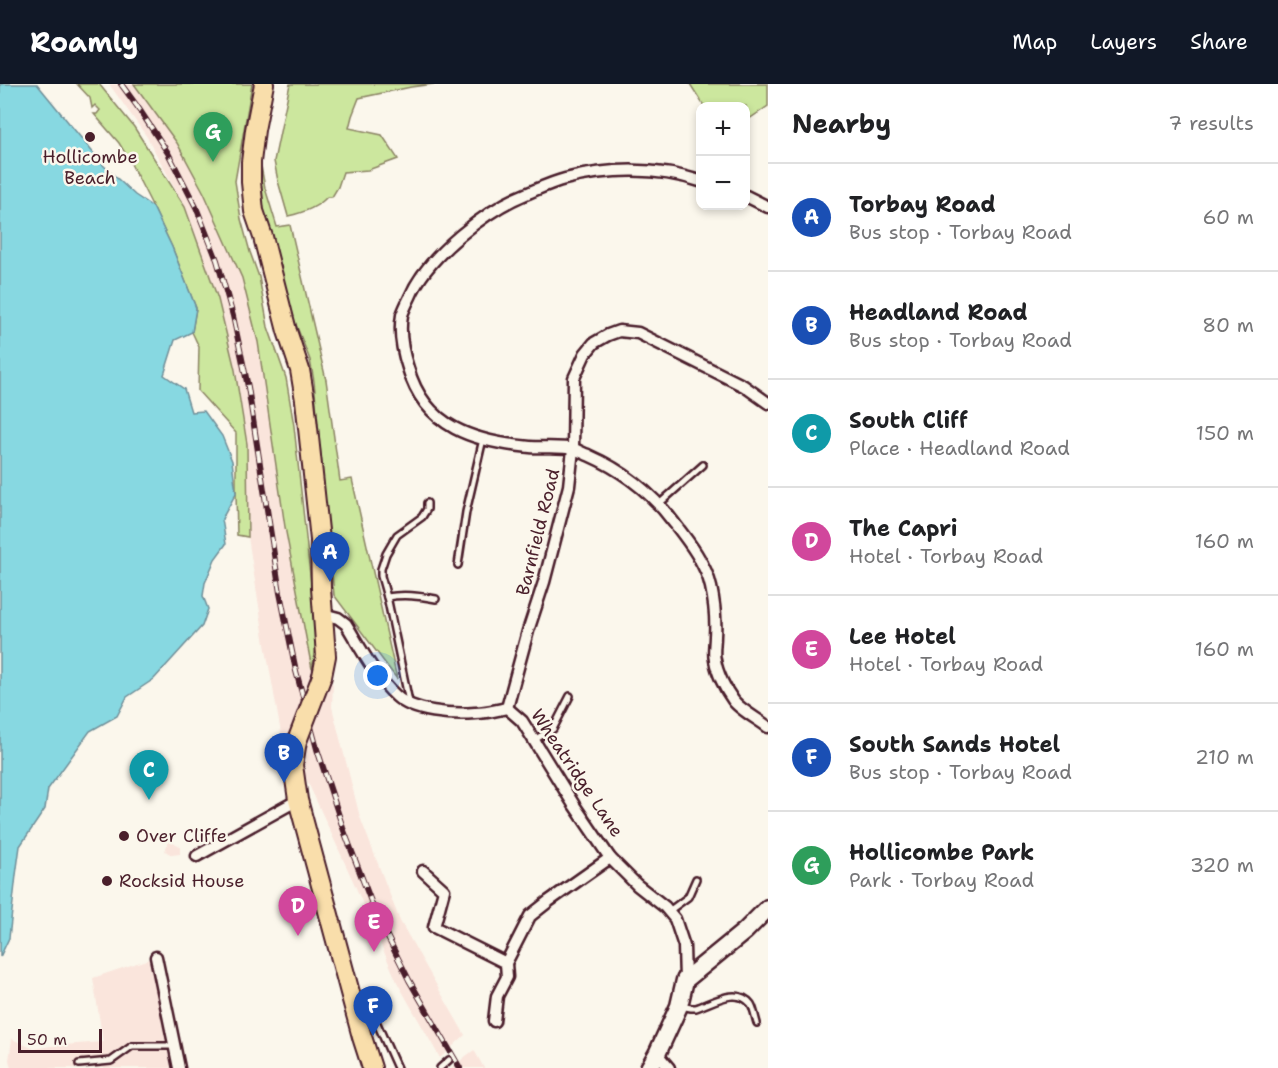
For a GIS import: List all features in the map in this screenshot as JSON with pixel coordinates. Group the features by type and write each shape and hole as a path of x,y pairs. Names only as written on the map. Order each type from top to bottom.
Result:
{"main road":[{"path":"264,84 251,162 254,211 304,390 320,540 326,656 322,676 297,741 293,765 298,800 372,1068"}],"street":[{"path":"696,180 653,171 612,170 563,179 516,198 482,218 434,261 418,280 403,315 401,331 406,362 418,393 435,414 450,426 469,435 498,443 573,449 608,464 651,495 675,523 702,563 711,586 716,632 714,659 722,681 734,702 768,727"},
{"path":"757,200 768,194"},
{"path":"750,197 768,207"},
{"name":"Barnfield Road","path":"507,708 569,486 573,449 574,378 585,354 594,343 619,331 638,333 744,386 768,403"},
{"name":"Wheatridge Lane","path":"324,614 338,618 346,624 384,684 398,698 409,704 430,711 446,712 475,713 507,708 522,721 610,858 675,919 684,946 685,980 679,1006 653,1061"},
{"path":"197,856 298,800"},
{"path":"494,1021 497,996 507,977 506,963 530,916 610,858"},
{"path":"423,871 444,890 434,927 506,963"},
{"path":"685,980 745,931 768,908"},
{"path":"156,957 179,1068"},
{"path":"653,1061 669,1068"}],"lane":[{"path":"458,565 466,512 483,439"},
{"path":"659,504 704,465"},
{"path":"409,704 381,576 382,562 397,535 422,517 427,509 427,503"},
{"path":"387,597 399,595 436,599"},
{"path":"534,740 553,729 570,696"},
{"path":"669,911 688,897 696,879"},
{"path":"679,1006 696,1008 728,996 736,996 751,1005 757,1023"},
{"path":"376,1021 397,1068"},
{"path":"79,1064 111,1062 132,1046 175,1046"},
{"path":"440,1068 449,1060"}],"shaded area":[{"path":"109,84 134,84 177,143 220,227 250,252 259,277 268,327 286,378 294,426 314,612 316,649 312,669 333,684 332,707 360,817 400,921 465,1035 440,1058 398,984 305,776 309,741 281,733 248,537 247,444 235,370 218,299 185,207 147,137"},
{"path":"169,840 180,846 180,854 172,855 165,851"},
{"path":"149,959 161,1009 171,1068 11,1068 9,1060 12,1039 34,1049 103,1042 93,978"},
{"path":"474,1050 484,1068 451,1068 466,1056"}],"green space":[{"path":"77,84 99,84 134,127 185,207 218,299 235,370 247,444 248,537 237,535 236,433 198,391 199,347 192,332 196,308 172,247 127,156 94,114 100,110 95,105 92,108 90,98"},
{"path":"134,84 252,84 235,181 241,219 259,277 268,327 286,378 294,426 314,612 316,649 312,669 285,527 258,342 242,278 204,193 177,143"},
{"path":"290,84 434,84 359,98 349,128 382,135 398,159 368,170 343,172 332,197 327,197 309,209 288,216 274,161"},
{"path":"690,84 768,84 768,106 750,118 750,102 701,102"},
{"path":"260,160 265,188 277,227 290,225 326,380 340,481 352,479 397,679 334,595 314,381 310,360 293,317 261,199"}],"water":[{"path":"0,84 37,84 104,166 135,195 153,207 172,247 196,308 192,332 175,340 164,375 184,389 191,412 204,411 222,436 232,461 236,493 222,519 226,544 215,559 205,583 203,596 208,609 202,626 154,679 127,697 117,716 90,731 48,789 45,809 20,846 9,938 0,957"}],"railway":[{"path":"121,84 168,153 196,207 217,260 233,316 248,387 280,593 296,671 317,749 343,828 375,912 409,980 460,1068"}],"place":[{"name":"Hollicombe Beach","path":"90,137"},
{"name":"Hollicombe Park","path":"213,162"},
{"name":"Torbay Road","path":"330,582"},
{"name":"Headland Road","path":"284,783"},
{"name":"South Cliff","path":"149,800"},
{"name":"Over Cliffe","path":"124,836"},
{"name":"Rocksid House","path":"107,881"},
{"name":"The Capri","path":"298,936"},
{"name":"Lee Hotel","path":"374,952"},
{"name":"South Sands Hotel","path":"373,1036"}]}
